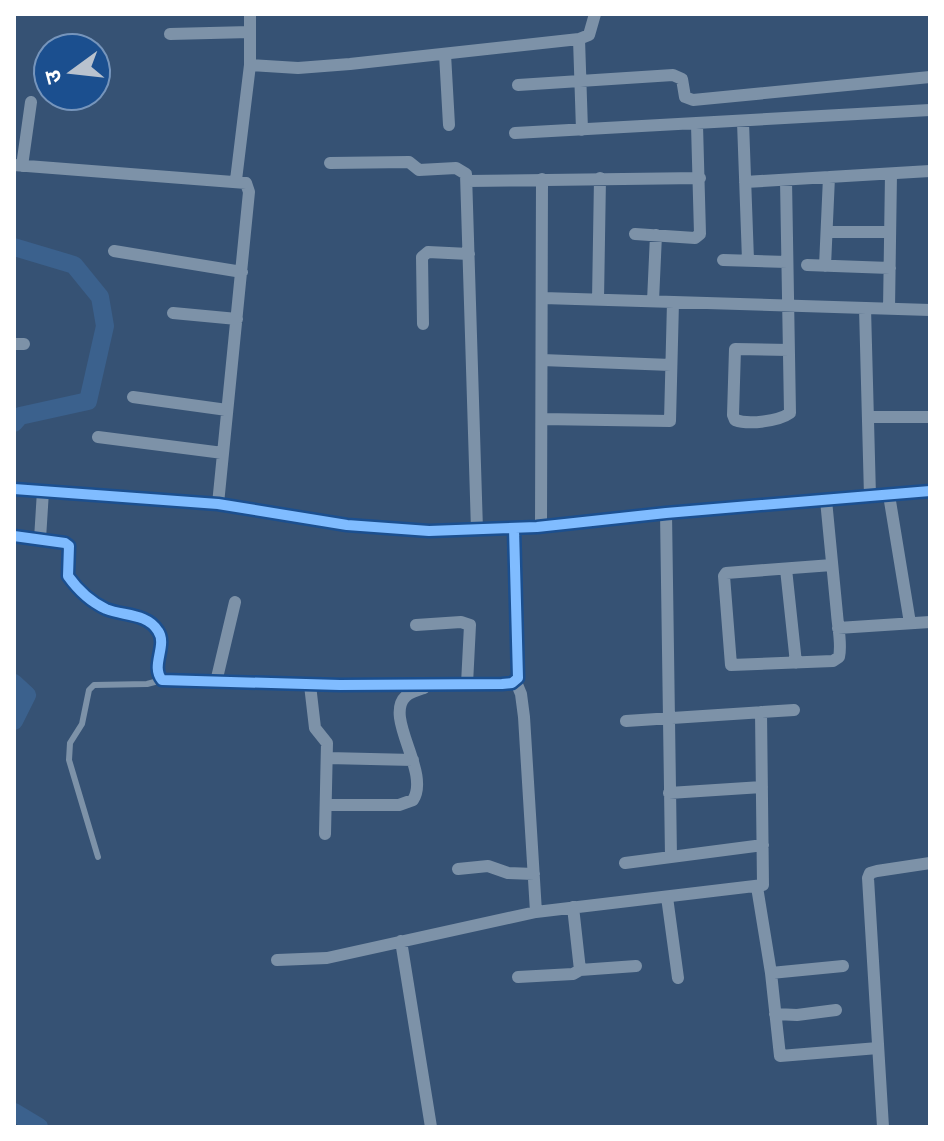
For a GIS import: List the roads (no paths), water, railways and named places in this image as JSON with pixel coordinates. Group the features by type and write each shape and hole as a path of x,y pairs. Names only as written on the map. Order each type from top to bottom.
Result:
{"street":[{"path":"236,180 250,65 250,14"},
{"path":"250,65 298,68 579,39 589,35 595,14"},
{"path":"170,34 250,32"},
{"path":"579,39 582,130"},
{"path":"445,54 449,125"},
{"path":"518,85 581,79 679,76 685,97 693,100 930,77"},
{"path":"31,102 18,166 246,183 249,192 218,504"},
{"path":"515,133 930,110"},
{"path":"743,122 748,260"},
{"path":"635,234 695,238 700,234 697,125"},
{"path":"330,163 409,162 423,170 462,169 467,181 477,530"},
{"path":"745,182 930,171"},
{"path":"889,309 891,174"},
{"path":"825,266 829,177"},
{"path":"598,300 600,178"},
{"path":"467,181 700,178"},
{"path":"541,527 542,179"},
{"path":"786,180 787,262 789,350 790,413 783,417 742,422 735,420 735,349 789,350"},
{"path":"827,232 890,232"},
{"path":"653,301 656,235"},
{"path":"114,251 242,272"},
{"path":"423,324 422,257 428,252 469,254"},
{"path":"723,260 787,262"},
{"path":"807,265 890,268"},
{"path":"543,298 930,310"},
{"path":"542,419 667,422 671,416 673,302"},
{"path":"865,308 870,496"},
{"path":"173,313 237,319"},
{"path":"542,360 671,365"},
{"path":"133,397 227,410"},
{"path":"868,417 930,417"},
{"path":"98,437 223,453"},
{"path":"14,489 218,504 347,525 429,531 541,527 666,513 930,491"},
{"path":"36,491 40,539"},
{"path":"889,495 910,623"},
{"path":"826,500 841,653 836,660 731,665 724,576 729,573 832,565"},
{"path":"666,513 671,857"},
{"path":"514,529 516,682 524,717 536,912"},
{"path":"14,536 65,543 69,546 68,576 85,595 105,608 135,615 157,629 161,637 157,671 162,680 310,685 516,682"},
{"path":"786,569 796,663"},
{"path":"216,682 235,602"},
{"path":"416,625 461,622 470,625 467,684"},
{"path":"838,628 930,622"},
{"path":"310,685 315,728 327,743 325,834"},
{"path":"326,805 399,805 413,800 418,789 400,708 409,694 432,685"},
{"path":"626,721 794,710"},
{"path":"277,960 327,958 536,912 763,885 761,712"},
{"path":"328,758 413,760"},
{"path":"669,793 762,787"},
{"path":"625,863 763,845"},
{"path":"883,1127 868,878 870,873 877,871 930,863"},
{"path":"458,869 488,866 508,873 534,874"},
{"path":"757,887 782,1057 878,1048"},
{"path":"667,897 678,978"},
{"path":"573,907 580,970"},
{"path":"401,941 431,1127"},
{"path":"518,977 636,966"},
{"path":"771,973 843,966"},
{"path":"775,1014 797,1015 836,1010"}],"lane":[{"path":"98,857 69,760 70,743 82,724 89,690 94,685 147,684 162,680"}],"waterway":[{"path":"14,247 74,265 100,297 105,326 88,401 20,416 14,423"},
{"path":"14,683 27,695 14,721"},
{"path":"14,1112 39,1127"}]}
